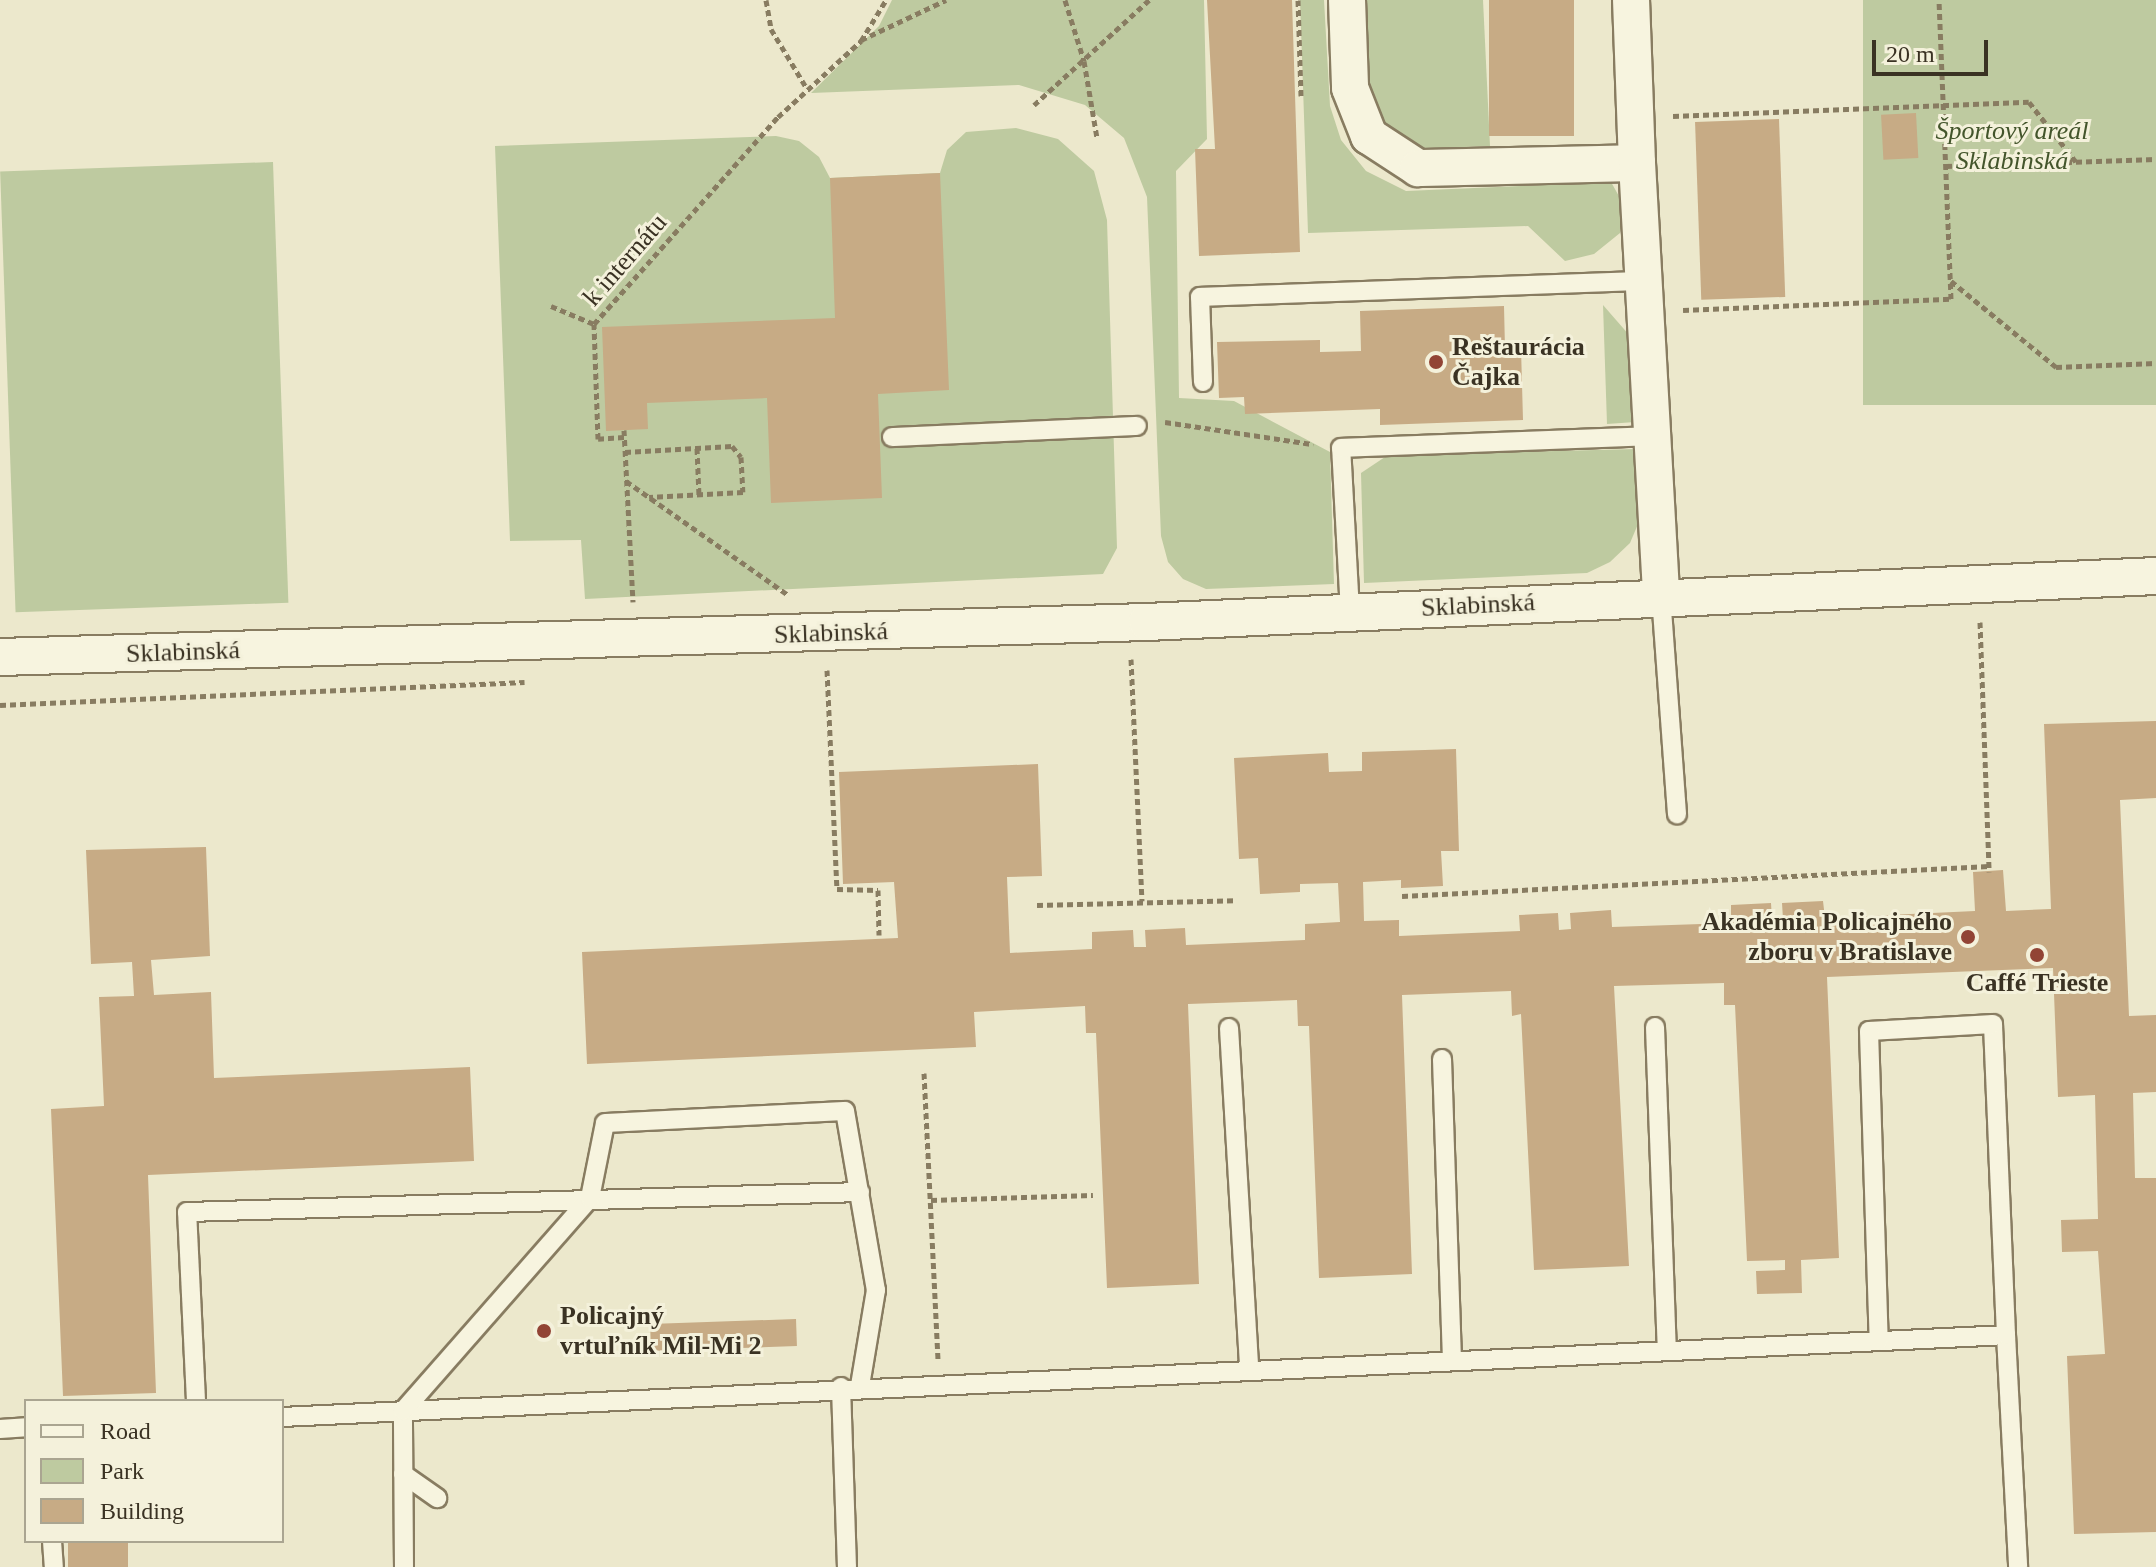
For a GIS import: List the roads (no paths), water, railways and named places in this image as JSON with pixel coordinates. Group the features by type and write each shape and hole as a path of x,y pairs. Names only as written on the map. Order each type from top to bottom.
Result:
{"street":[{"path":"1347,0 1350,88 1369,136 1418,168 1637,163"},
{"path":"1631,0 1661,596"},
{"name":"Sklabinská","path":"0,657 1350,612 2156,576"}],"lane":[{"path":"1203,382 1200,297 1644,281"},
{"path":"892,437 1144,423"},
{"path":"1350,612 1341,448 1652,436"},
{"path":"1661,596 1677,814"},
{"path":"1879,1341 1869,1031 1993,1024 2018,1567"},
{"path":"1655,1027 1667,1350"},
{"path":"1229,1028 1249,1369"},
{"path":"1442,1059 1452,1360"},
{"path":"404,1567 403,1411 590,1198 605,1123 845,1111 876,1290 860,1386"},
{"path":"196,1399 187,1212 860,1192"},
{"path":"284,1417 860,1386 2006,1335"},
{"path":"841,1387 847,1567"},
{"path":"0,1429 24,1427"},
{"path":"403,1474 437,1498"},
{"path":"52,1543 54,1567"}],"place":[{"name":"Reštaurácia Čajka","path":"1436,362"},
{"name":"Akadémia Policajného zboru v Bratislave","path":"1968,937"},
{"name":"Caffé Trieste","path":"2037,955"},
{"name":"Policajný vrtuľník Mil-Mi 2","path":"544,1331"}],"park label":[{"name":"Športový areál Sklabinská","path":"2012,146"}]}
